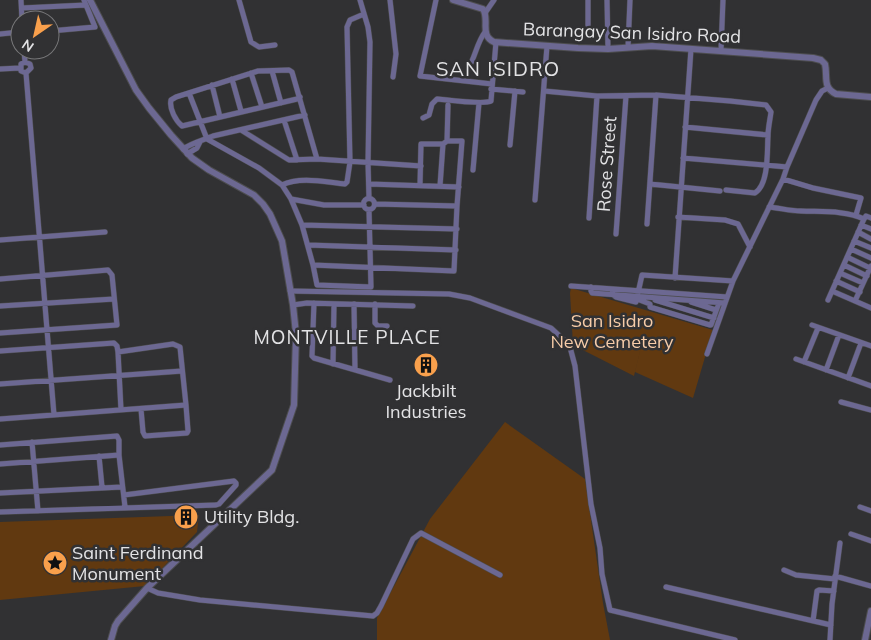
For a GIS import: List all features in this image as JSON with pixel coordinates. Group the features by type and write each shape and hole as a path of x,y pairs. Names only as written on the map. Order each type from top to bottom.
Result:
{"street":[{"path":"21,0 22,8 86,2"},
{"path":"239,0 251,42 259,47 276,45"},
{"path":"360,0 370,42 369,198 364,205"},
{"path":"390,0 396,54 393,77"},
{"path":"436,0 420,76 523,92"},
{"path":"423,118 429,115 432,104 438,99 478,103 488,103 491,101 496,42 488,38 485,32 485,13 494,0"},
{"path":"588,0 588,25"},
{"path":"607,0 608,49"},
{"path":"628,47 630,0"},
{"path":"721,50 723,0"},
{"path":"458,1 483,9 485,13"},
{"path":"60,30 94,28 95,24 86,2"},
{"path":"86,2 136,90 185,152 199,164 254,195 270,214 282,241 296,334 294,405 272,470 147,588 114,626 111,640"},
{"path":"282,185 288,182 306,180 345,184 347,182 350,162 346,27 350,20 364,14"},
{"path":"471,63 480,39 485,32"},
{"name":"Barangay San Isidro Road","path":"496,42 608,49 652,46 813,58 821,60 825,64 825,79 828,88"},
{"path":"535,200 548,46"},
{"path":"675,278 691,49"},
{"path":"20,68 21,64 25,62 30,64 31,68 26,73 54,415"},
{"path":"0,69 20,68"},
{"path":"20,68 21,71 26,73"},
{"path":"300,96 297,99 182,126 171,107 171,100 251,73 258,71 291,71 300,96 317,159"},
{"path":"272,71 281,102"},
{"path":"251,73 262,107"},
{"path":"232,79 241,111"},
{"path":"212,85 220,117"},
{"path":"639,296 664,311 710,325 716,310 727,297 733,281 784,179 787,167 816,100 822,91 828,88 836,94 871,97"},
{"path":"510,145 515,91"},
{"path":"544,91 597,96 656,95 730,101 766,106 771,112 767,164 761,188 755,193 650,184"},
{"path":"189,93 207,139 259,168 282,185 291,199 302,225 317,285 371,287 369,210 364,205 324,204 291,199"},
{"path":"647,224 656,95"},
{"path":"588,218 597,96"},
{"name":"Rose Street","path":"616,234 626,96"},
{"path":"472,170 478,103"},
{"path":"440,186 448,105"},
{"path":"185,152 192,143 305,115"},
{"path":"284,120 296,160"},
{"path":"686,127 768,135"},
{"path":"241,130 286,159 317,159 420,166"},
{"path":"313,265 454,271 462,141 421,144 420,185"},
{"path":"683,158 787,167"},
{"path":"784,179 813,188 861,198 856,215"},
{"path":"369,184 459,187"},
{"path":"369,198 375,204"},
{"path":"375,204 457,206"},
{"path":"369,210 375,204"},
{"path":"769,207 856,215 871,229"},
{"path":"828,300 866,216 871,218"},
{"path":"678,218 725,220 738,224 750,247"},
{"path":"302,225 457,229"},
{"path":"0,240 105,232"},
{"path":"858,232 871,239"},
{"path":"854,241 871,248"},
{"path":"308,245 456,250"},
{"path":"851,249 871,258"},
{"path":"847,257 871,267 855,301"},
{"path":"844,265 867,276"},
{"path":"0,280 108,270 112,275 117,325 0,333"},
{"path":"840,273 863,283"},
{"path":"612,291 616,297 636,302 639,296 642,275 733,281"},
{"path":"836,281 860,292"},
{"path":"571,286 591,287 665,299 727,297"},
{"path":"290,291 449,294 470,298 556,332 570,347 575,366 602,574 610,610 735,640"},
{"path":"832,291 871,308"},
{"path":"639,296 665,299 678,307 714,318"},
{"path":"0,306 114,299"},
{"path":"664,311 665,299"},
{"path":"675,315 678,307 686,299"},
{"path":"686,299 716,310"},
{"path":"710,299 722,303"},
{"path":"293,305 314,303 413,306"},
{"path":"314,303 312,356 390,380"},
{"path":"706,354 722,303"},
{"path":"333,364 334,304"},
{"path":"354,304 355,370"},
{"path":"376,304 375,323 378,326 387,326"},
{"path":"804,362 815,327 871,346"},
{"path":"826,370 839,335"},
{"path":"0,351 111,343 117,346 118,352 121,410"},
{"path":"848,378 861,343"},
{"path":"118,352 176,344 180,346 188,431 186,433 145,436 141,409"},
{"path":"796,359 871,386"},
{"path":"0,384 182,370"},
{"path":"841,402 871,410"},
{"path":"0,419 186,405"},
{"path":"0,444 116,435 118,437 122,487 126,507"},
{"path":"32,442 38,511"},
{"path":"0,464 119,455"},
{"path":"99,456 102,487"},
{"path":"0,512 216,504 221,502 236,483 234,481 124,495"},
{"path":"0,493 122,487"},
{"path":"860,507 871,511"},
{"path":"147,588 158,593 200,600 373,616 381,606 413,540 421,533 500,575"},
{"path":"851,534 871,541"},
{"path":"830,640 840,543"},
{"path":"784,570 796,574 835,577 871,586"},
{"path":"666,588 831,625"},
{"path":"812,621 817,591 834,591"},
{"path":"865,640 871,610"}],"green space":[{"name":"San Isidro New Cemetery","path":"571,288 713,330 693,398 635,372 645,330 634,376 573,345"},
{"path":"505,422 585,479 610,640 377,640 377,618 430,519"},
{"path":"199,515 197,532 145,586 0,600 0,522"}],"place":[{"name":"Jackbilt Industries","path":"426,365"},
{"name":"Utility Bldg.","path":"186,517"},
{"name":"Saint Ferdinand Monument","path":"55,563"}],"district":[{"name":"SAN ISIDRO","path":"498,69"},
{"name":"MONTVILLE PLACE","path":"347,337"}]}
